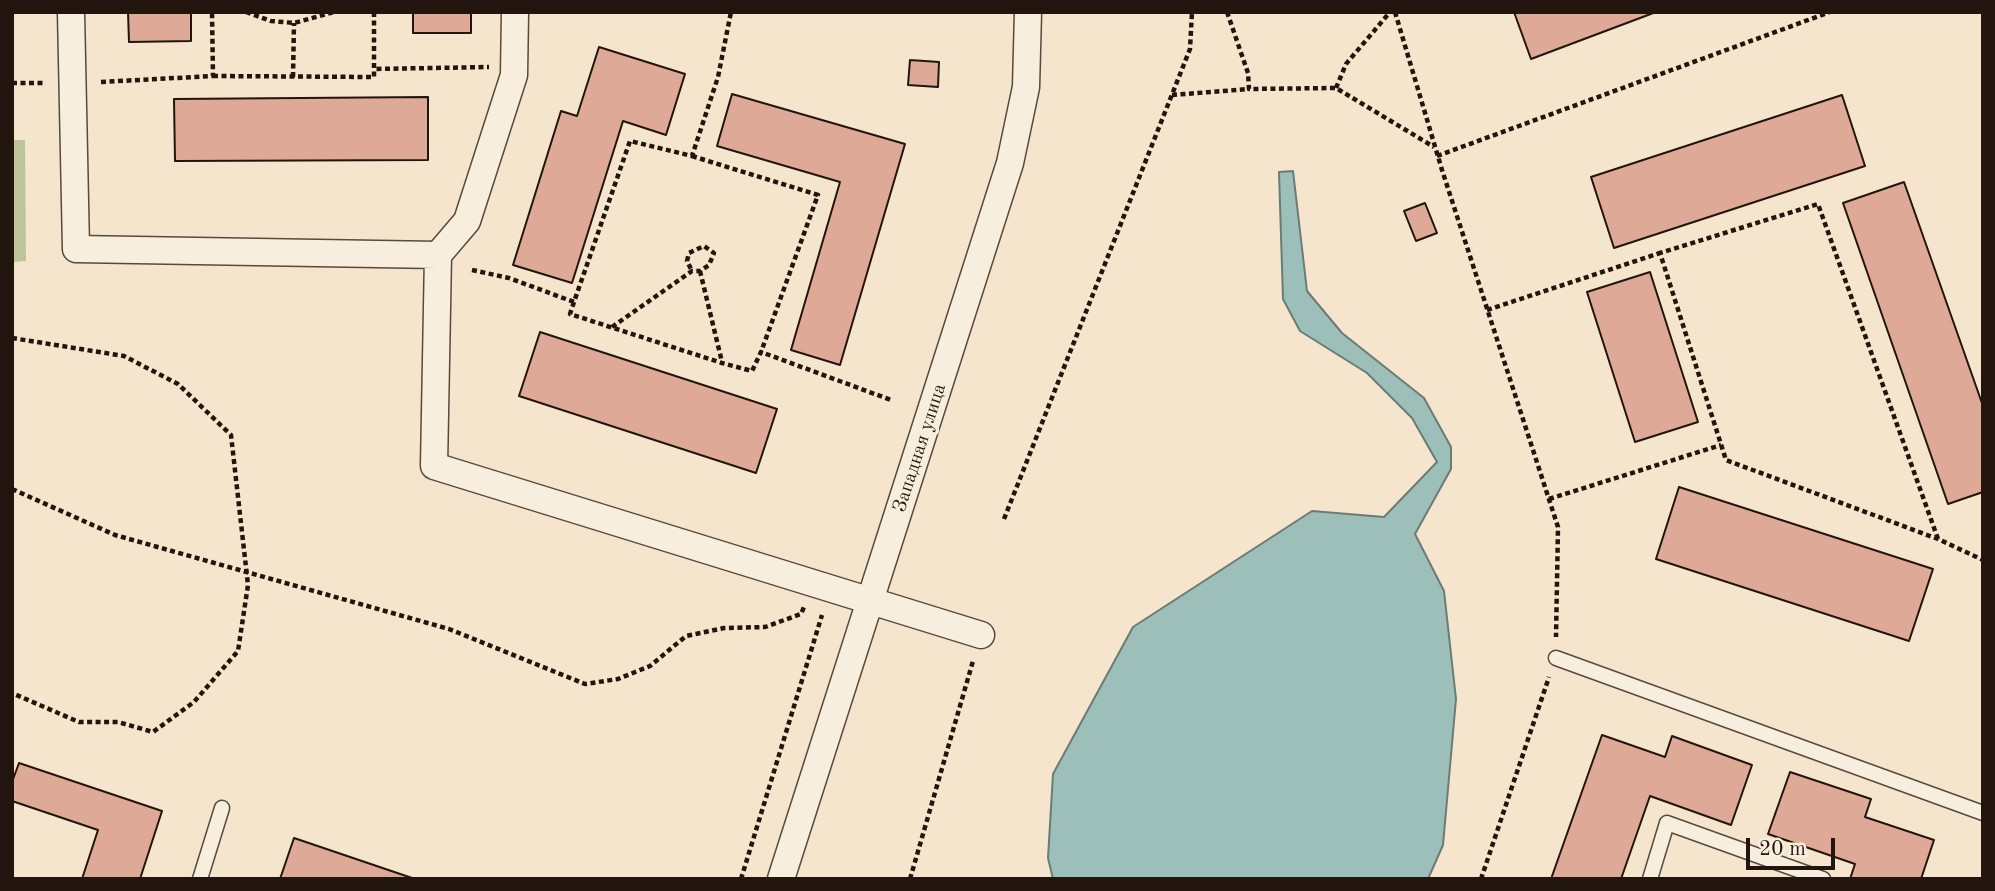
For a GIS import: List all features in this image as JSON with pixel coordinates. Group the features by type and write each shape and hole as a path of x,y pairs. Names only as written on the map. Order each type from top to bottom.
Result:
{"street":[{"path":"71,12 61,83 76,249 438,255"},
{"path":"515,12 514,75 467,221 438,255 435,466 981,635"},
{"name":"Западная улица","path":"781,879 1010,163 1026,87 1028,12"}],"lane":[{"path":"1556,658 1983,813"},
{"path":"200,879 222,808"},
{"path":"1650,879 1667,823 1823,879"}],"path":[{"path":"212,12 213,76"},
{"path":"246,12 271,21 294,23 334,12"},
{"path":"12,83 213,76 374,77 374,12"},
{"path":"692,156 718,77 731,12"},
{"path":"1004,519 1190,49 1192,12"},
{"path":"1227,12 1248,73 1249,89"},
{"path":"1336,88 1346,65 1393,12"},
{"path":"1393,12 1558,527 1556,658 1481,879"},
{"path":"1437,156 1830,12"},
{"path":"293,76 294,23"},
{"path":"374,69 514,67"},
{"path":"1172,95 1249,89 1336,88 1435,148"},
{"path":"630,141 692,156 818,195 752,371 570,314 630,141"},
{"path":"1487,310 1818,204 1937,539"},
{"path":"612,328 692,271 700,271 709,265 714,253 704,246 695,248 689,253 687,261 692,271"},
{"path":"1660,253 1726,460 1937,539 1983,560"},
{"path":"472,270 509,278 574,302"},
{"path":"700,271 722,363"},
{"path":"12,338 124,356 178,384 232,435 248,585 238,651 194,702 153,733 118,722 79,723 12,693"},
{"path":"761,352 891,400"},
{"path":"1549,499 1721,445"},
{"path":"12,489 115,535 449,629 585,684 618,678 650,666 685,636 724,628 765,627 801,614 823,585"},
{"path":"741,879 823,585"},
{"path":"910,879 981,635"}],"green space":[{"path":"12,140 25,140 26,261 12,262"}],"water":[{"path":"1293,171 1307,291 1342,333 1424,398 1451,447 1451,469 1415,534 1444,591 1456,699 1443,845 1428,879 1053,879 1048,858 1053,774 1133,627 1312,511 1384,517 1437,462 1412,418 1367,373 1300,331 1283,299 1279,172"}],"building":[{"path":"128,12 191,12 191,41 129,42"},
{"path":"413,12 471,12 471,33 413,33"},
{"path":"1514,12 1656,12 1531,59"},
{"path":"599,47 685,74 666,135 623,121 572,283 513,265 561,111 577,116"},
{"path":"910,60 939,62 938,87 908,85"},
{"path":"732,94 905,144 840,365 791,350 840,182 717,146"},
{"path":"1842,95 1865,166 1614,248 1591,177"},
{"path":"428,97 428,160 175,161 174,99"},
{"path":"1904,182 1983,406 1983,492 1948,504 1843,203"},
{"path":"1425,203 1437,233 1416,241 1404,211"},
{"path":"1650,272 1698,422 1635,442 1587,292"},
{"path":"540,332 777,409 756,473 519,396"},
{"path":"1679,487 1933,569 1909,641 1656,559"},
{"path":"1602,735 1665,757 1672,736 1752,765 1731,825 1650,796 1621,879 1551,879"},
{"path":"19,763 162,811 140,879 82,879 98,830 12,801 12,782"},
{"path":"1790,772 1871,799 1865,817 1934,840 1921,879 1850,879 1855,864 1768,834"},
{"path":"294,838 415,879 280,879"}]}
